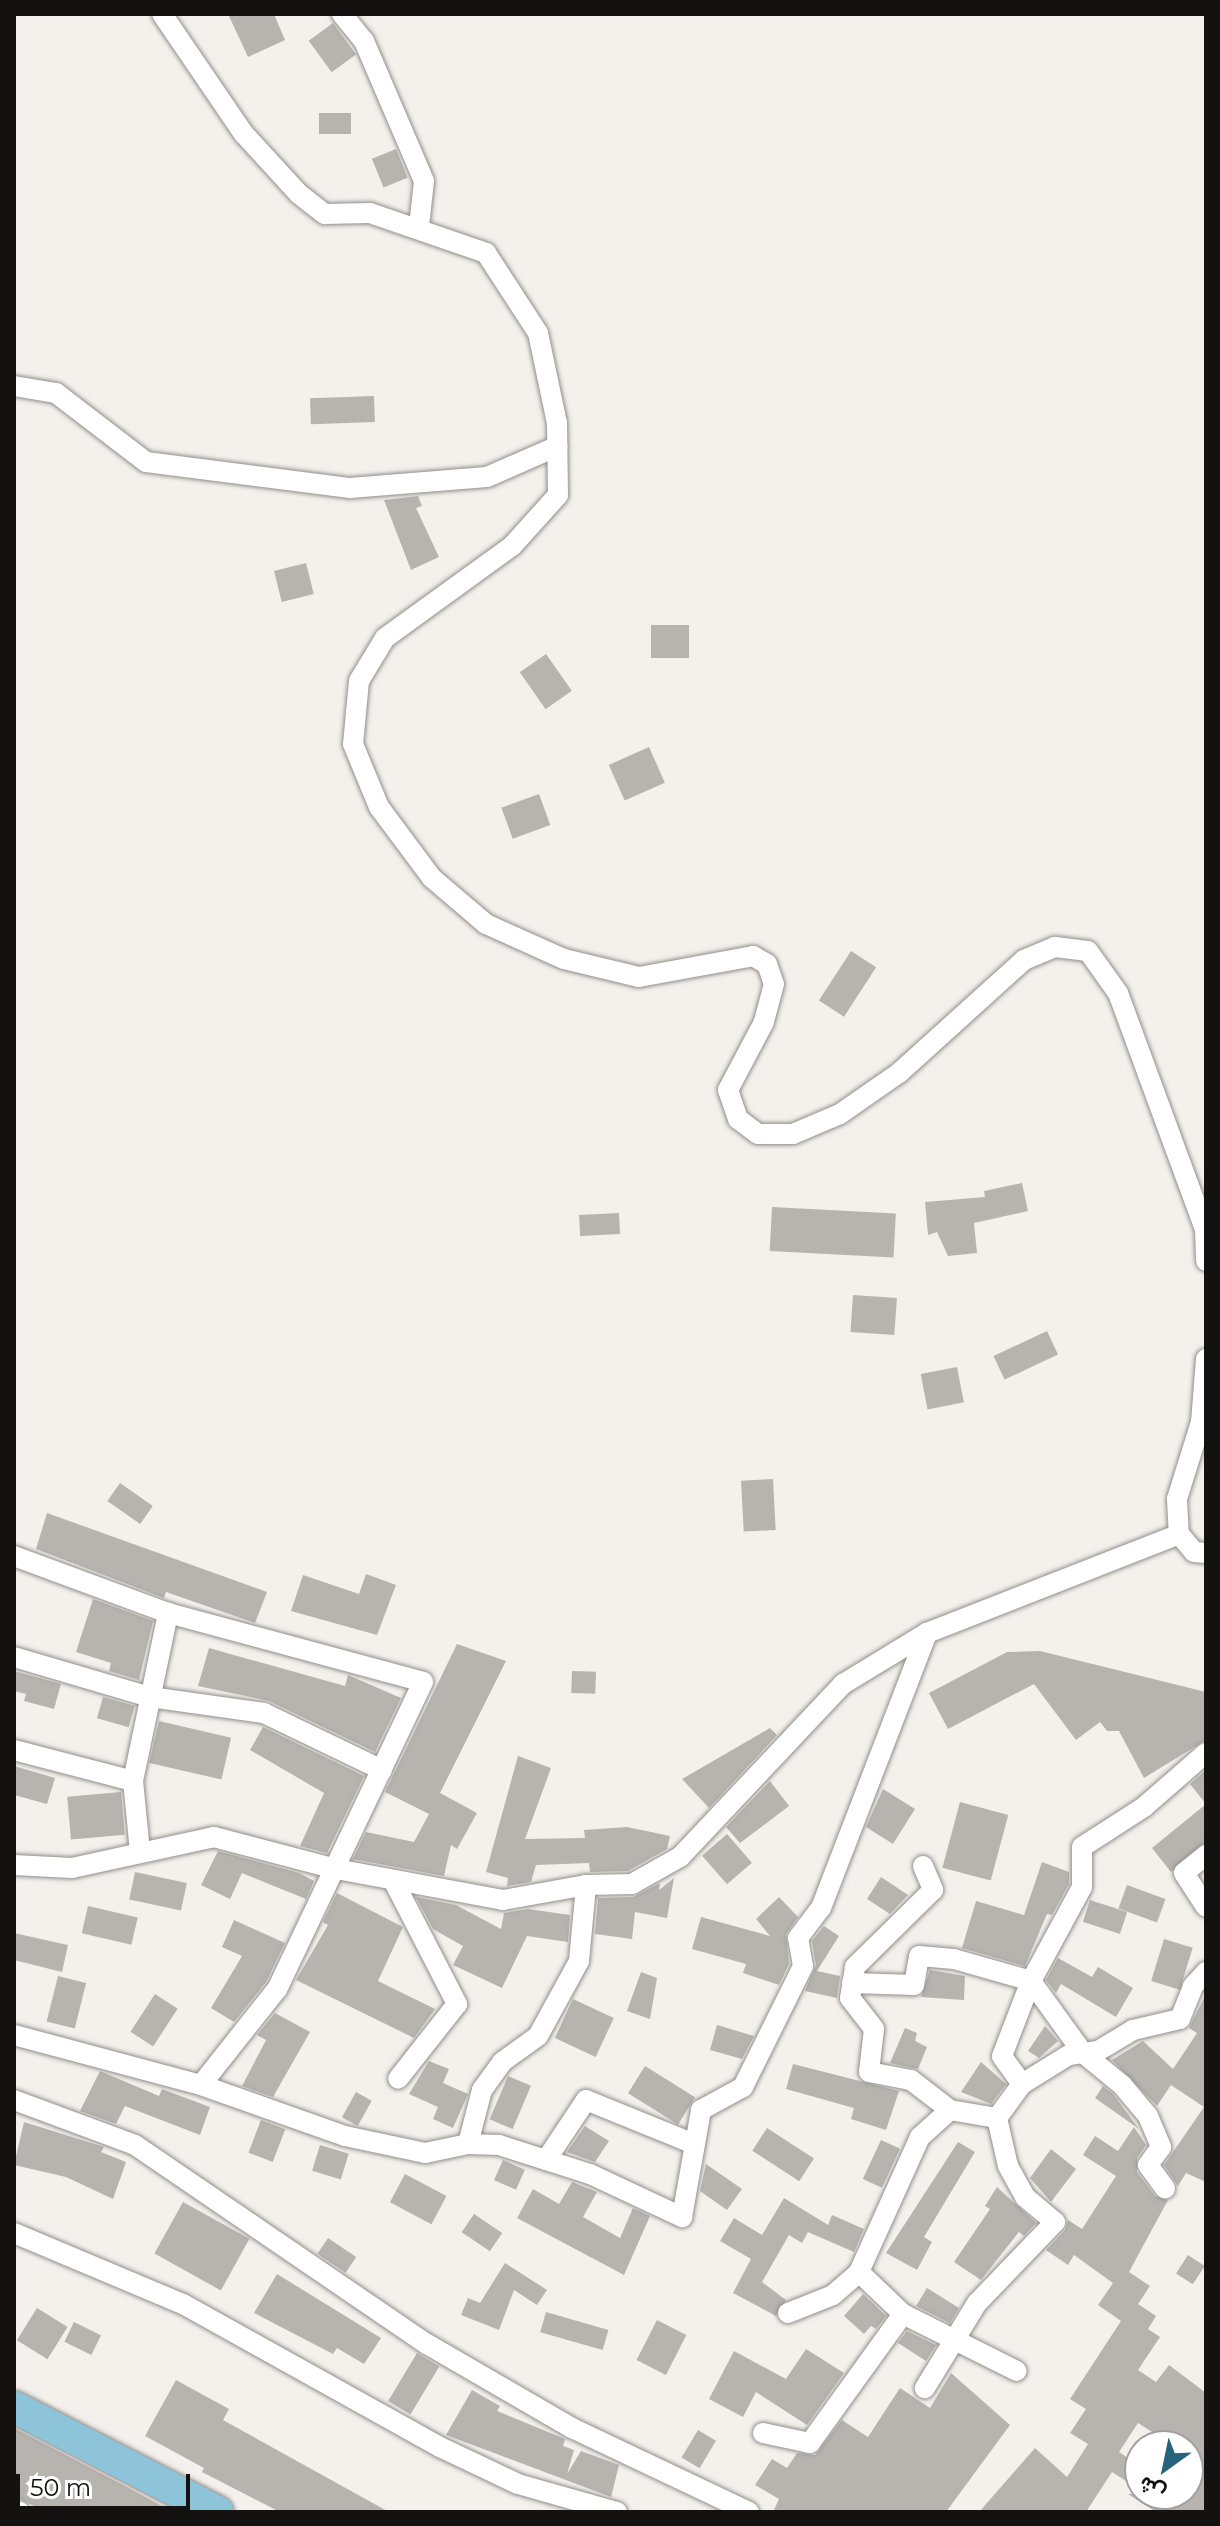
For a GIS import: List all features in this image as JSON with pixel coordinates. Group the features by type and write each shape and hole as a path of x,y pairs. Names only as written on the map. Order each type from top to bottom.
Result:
{"main road":[{"path":"14,2407 123,2459 217,2512"}],"street":[{"path":"162,14 244,134 299,194 325,214 370,213 419,226 486,253 538,333 558,446 558,495 512,546 385,638 359,681 353,744 379,807 432,878 486,924 564,959 639,977 753,956 767,964 774,984 764,1022 728,1090 738,1119 758,1134 793,1134 840,1114 899,1073 1024,960 1055,947 1088,951 1118,993 1205,1229 1206,1261"},
{"path":"342,14 364,41 424,181 419,226"},
{"path":"14,386 56,393 146,462 350,488 487,477 558,446"},
{"path":"1206,1359 1201,1422 1177,1499 1179,1534 1194,1552 1206,1553"},
{"path":"14,1865 72,1868 214,1837 336,1869 503,1900 586,1885 632,1884 680,1857 843,1684 927,1633 1179,1534"},
{"path":"14,1556 168,1613 423,1682 277,1989 201,2085"},
{"path":"140,1852 133,1781 168,1613"},
{"path":"14,2035 201,2085 345,2136 425,2153 468,2144 499,2145 590,2174 682,2217 692,2143 701,2110 743,2087 803,1966 798,1938 821,1908 927,1633"},
{"path":"14,1657 150,1697 264,1713 382,1770"},
{"path":"14,1750 133,1781"},
{"path":"1022,2084 1002,2056 1031,1981 1082,1887 1082,1847 1144,1807 1206,1753"},
{"path":"1206,1855 1184,1873 1206,1907"},
{"path":"923,1866 933,1890 855,1967 850,1998 874,2029 869,2072 911,2080 950,2110 997,2118"},
{"path":"393,1880 457,2004 398,2079"},
{"path":"468,2144 482,2090 502,2062 538,2036 579,1961 586,1885"},
{"path":"852,1983 914,1985 919,1956 954,1959 1031,1981 1083,2053 1122,2085 1148,2116 1161,2147 1148,2165 1165,2188"},
{"path":"925,2388 977,2303 1055,2222 1025,2197 1008,2166 997,2118 1022,2084 1069,2055 1098,2051 1133,2030 1180,2019 1193,1986 1206,1972"},
{"path":"14,2100 135,2145 427,2344 572,2428 749,2512"},
{"path":"546,2160 586,2100 692,2143"},
{"path":"788,2313 833,2295 859,2272 920,2137 950,2110"},
{"path":"14,2233 183,2304 505,2478 617,2512"},
{"path":"859,2272 903,2314 954,2343 1017,2371"},
{"path":"763,2433 810,2443 903,2314"},
{"path":"14,2510 20,2512"}],"building":[{"path":"228,14 274,14 285,40 248,57"},
{"path":"333,23 356,55 332,72 309,41"},
{"path":"319,113 351,113 351,134 319,134"},
{"path":"396,149 408,178 384,187 372,159"},
{"path":"374,396 375,422 311,424 310,398"},
{"path":"418,496 422,506 416,508 439,557 411,570 384,500"},
{"path":"306,563 314,594 282,602 274,571"},
{"path":"651,625 689,625 689,658 651,658"},
{"path":"546,654 572,691 546,709 520,672"},
{"path":"649,747 665,783 625,801 609,765"},
{"path":"539,794 550,825 513,839 501,808"},
{"path":"851,951 876,967 844,1017 819,1000"},
{"path":"1022,1183 1028,1211 974,1223 977,1253 948,1256 937,1232 928,1235 925,1202 985,1197 984,1191"},
{"path":"772,1207 896,1213 894,1257 770,1251"},
{"path":"619,1213 620,1234 580,1236 579,1215"},
{"path":"853,1295 897,1298 894,1335 850,1332"},
{"path":"1047,1331 1058,1355 1005,1379 994,1356"},
{"path":"957,1367 964,1402 928,1409 921,1374"},
{"path":"773,1479 776,1530 744,1532 741,1481"},
{"path":"120,1483 153,1506 140,1524 107,1501"},
{"path":"47,1513 267,1592 255,1623 166,1592 164,1598 36,1549"},
{"path":"366,1574 396,1585 377,1635 291,1611 303,1575 359,1594"},
{"path":"93,1599 153,1621 139,1680 109,1671 111,1663 76,1652"},
{"path":"457,1644 506,1661 440,1793 477,1813 457,1849 451,1845 444,1876 353,1859 366,1832 414,1842 429,1814 385,1792"},
{"path":"209,1648 345,1686 348,1675 401,1698 375,1752 269,1701 198,1686"},
{"path":"1040,1651 1206,1692 1206,1740 1144,1778 1119,1731 1107,1731 1100,1722 1076,1740 1034,1684 948,1729 929,1693 1007,1652"},
{"path":"14,1671 61,1684 54,1709 24,1701 26,1694 14,1691"},
{"path":"572,1671 596,1672 595,1694 571,1693"},
{"path":"103,1697 135,1706 129,1727 97,1718"},
{"path":"159,1721 231,1738 221,1780 149,1763"},
{"path":"263,1727 364,1776 327,1853 300,1846 324,1793 250,1750"},
{"path":"770,1728 777,1735 709,1808 682,1779"},
{"path":"518,1756 551,1768 525,1839 585,1838 584,1830 627,1827 670,1836 667,1849 628,1871 590,1872 589,1863 536,1865 531,1882 507,1886 508,1878 486,1872"},
{"path":"14,1766 55,1778 47,1804 14,1795"},
{"path":"1206,1770 1206,1804 1190,1784"},
{"path":"770,1781 789,1806 740,1843 726,1827"},
{"path":"883,1789 915,1809 893,1844 866,1827"},
{"path":"121,1792 125,1835 71,1840 67,1797"},
{"path":"960,1802 1008,1815 991,1881 942,1868"},
{"path":"1206,1804 1206,1842 1171,1872 1152,1848"},
{"path":"727,1834 752,1863 727,1884 702,1856"},
{"path":"218,1851 299,1873 314,1881 306,1899 242,1873 230,1899 201,1885"},
{"path":"1042,1862 1069,1872 1069,1884 1052,1915 1047,1914 1025,1966 962,1948 976,1901 1024,1915"},
{"path":"135,1872 187,1883 181,1910 129,1899"},
{"path":"881,1877 908,1895 890,1914 867,1899"},
{"path":"674,1878 667,1918 635,1912 632,1939 595,1934 598,1898 633,1897 660,1883 659,1890"},
{"path":"1127,1885 1166,1899 1157,1923 1118,1908"},
{"path":"337,1893 403,1927 378,1981 435,2009 414,2038 296,1980 328,1925 323,1922"},
{"path":"416,1897 456,1905 501,1929 504,1913 528,1909 570,1915 568,1942 527,1936 502,1988 453,1965 463,1946 433,1929"},
{"path":"779,1897 798,1917 786,1934 789,1964 779,1985 743,1973 746,1964 692,1949 701,1917 770,1936 756,1919"},
{"path":"1090,1900 1127,1912 1120,1934 1083,1922"},
{"path":"88,1906 138,1917 131,1945 82,1933"},
{"path":"234,1920 285,1943 266,1982 234,2022 211,2008 242,1956 222,1947"},
{"path":"824,1926 839,1936 817,1971 840,1976 837,1998 805,1991 816,1965 812,1941"},
{"path":"14,1933 68,1945 62,1972 14,1960"},
{"path":"1164,1939 1193,1948 1180,1990 1151,1981"},
{"path":"1058,1958 1092,1977 1098,1967 1133,1988 1116,2017 1061,1984 1056,1993 1046,1980"},
{"path":"930,1970 965,1976 964,2000 921,1997"},
{"path":"641,1972 657,1978 650,2019 627,2011"},
{"path":"58,1976 86,1983 75,2029 47,2022"},
{"path":"155,1994 178,2009 153,2046 130,2032"},
{"path":"1206,1994 1206,2182 1186,2173 1178,2186 1164,2165 1204,2107 1171,2085 1157,2106 1112,2060 1143,2041 1173,2069 1197,2033 1189,2028"},
{"path":"573,1999 614,2018 596,2057 555,2038"},
{"path":"275,2013 310,2032 273,2097 242,2086 266,2040 257,2035"},
{"path":"717,2025 754,2036 742,2059 710,2050"},
{"path":"1045,2026 1058,2041 1039,2058 1028,2051"},
{"path":"905,2028 917,2033 915,2041 927,2047 918,2069 890,2063"},
{"path":"429,2061 449,2069 443,2083 468,2094 453,2128 433,2119 438,2107 409,2094"},
{"path":"981,2062 1006,2084 991,2104 961,2092"},
{"path":"793,2064 899,2091 886,2130 851,2119 854,2108 786,2089"},
{"path":"645,2066 695,2097 678,2124 628,2093"},
{"path":"100,2071 159,2096 162,2089 210,2107 200,2135 125,2106 116,2124 80,2111"},
{"path":"508,2076 531,2086 513,2129 490,2119"},
{"path":"1103,2086 1113,2094 1139,2129 1095,2098"},
{"path":"356,2092 372,2101 358,2126 342,2117"},
{"path":"261,2120 285,2129 273,2162 248,2153"},
{"path":"24,2122 104,2147 101,2152 126,2162 113,2199 66,2177 14,2165"},
{"path":"585,2126 609,2141 595,2162 567,2152"},
{"path":"1134,2127 1146,2145 1137,2158 1137,2172 1155,2196 1168,2200 1129,2272 1150,2286 1138,2304 1156,2316 1148,2329 1160,2337 1138,2370 1156,2382 1169,2365 1206,2393 1206,2512 1153,2510 1204,2510 1204,2430 1149,2430 1138,2423 1133,2430 1124,2430 1124,2444 1119,2452 1124,2455 1124,2480 1112,2472 1086,2512 979,2512 1035,2448 1067,2477 1088,2444 1070,2433 1086,2409 1070,2399 1121,2321 1098,2305 1113,2283 1074,2255 1068,2265 1046,2250 1065,2230 1068,2220 1082,2229 1116,2176 1083,2155 1095,2136 1118,2151"},
{"path":"767,2128 814,2158 799,2181 752,2151"},
{"path":"881,2140 900,2149 882,2188 863,2179"},
{"path":"958,2142 975,2152 924,2237 932,2242 917,2270 886,2253"},
{"path":"320,2145 349,2154 341,2180 312,2171"},
{"path":"1051,2149 1076,2169 1051,2202 1030,2178"},
{"path":"503,2160 525,2170 516,2190 494,2180"},
{"path":"706,2164 742,2189 727,2210 700,2191"},
{"path":"405,2174 446,2196 431,2224 390,2202"},
{"path":"572,2182 597,2192 583,2217 620,2238 633,2208 650,2216 624,2275 517,2218 533,2189 559,2204"},
{"path":"997,2187 1036,2223 1024,2236 1019,2232 981,2280 954,2262 990,2209 985,2206"},
{"path":"784,2198 828,2225 832,2215 864,2229 854,2252 808,2232 802,2243 789,2235 762,2282 786,2300 776,2316 733,2293 751,2259 720,2241 734,2218 762,2235"},
{"path":"183,2202 249,2239 221,2290 154,2254"},
{"path":"474,2214 502,2233 490,2251 462,2232"},
{"path":"328,2238 356,2257 346,2273 317,2254"},
{"path":"1188,2255 1205,2266 1193,2284 1176,2273"},
{"path":"505,2263 547,2290 537,2305 514,2290 499,2330 461,2315 468,2298 480,2303"},
{"path":"277,2274 381,2338 364,2364 337,2348 333,2354 254,2313"},
{"path":"927,2288 959,2308 950,2323 916,2306"},
{"path":"863,2294 886,2316 876,2329 871,2326 864,2334 844,2316"},
{"path":"37,2308 68,2327 47,2359 17,2340"},
{"path":"546,2312 608,2330 603,2350 540,2332"},
{"path":"657,2320 686,2335 666,2375 637,2360"},
{"path":"74,2322 101,2335 91,2355 64,2342"},
{"path":"907,2331 936,2345 926,2361 898,2343"},
{"path":"806,2349 844,2373 807,2425 756,2392 743,2417 709,2399 734,2351 786,2379"},
{"path":"417,2353 439,2366 410,2414 388,2401"},
{"path":"951,2373 1010,2425 946,2512 773,2512 779,2499 755,2485 772,2459 787,2468 797,2453 815,2455 842,2420 868,2437 900,2388 930,2408"},
{"path":"176,2380 229,2409 223,2420 389,2512 280,2512 202,2472 204,2468 145,2436"},
{"path":"472,2390 500,2406 497,2411 565,2439 563,2446 574,2450 567,2474 581,2451 619,2465 611,2497 446,2435"},
{"path":"14,2428 173,2512 46,2512 14,2496"},
{"path":"698,2430 716,2441 700,2468 682,2457"}]}
